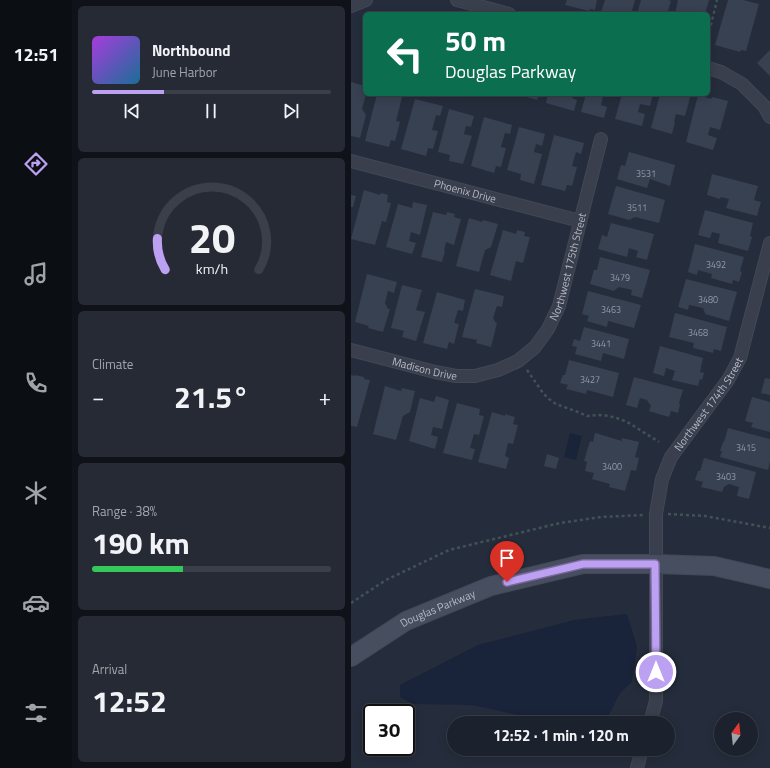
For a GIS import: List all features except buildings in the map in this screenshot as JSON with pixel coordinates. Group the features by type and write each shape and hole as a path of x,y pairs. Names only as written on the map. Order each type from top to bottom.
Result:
{"street":[{"path":"351,6 366,0"},
{"path":"457,0 502,12"},
{"path":"710,69 721,72 742,84 764,106 770,117"},
{"name":"Northwest 175th Street","path":"498,370 520,360 535,347 549,329 559,306 601,139"},
{"name":"Phoenix Drive","path":"351,161 580,221"},
{"name":"Northwest 174th Street","path":"652,716 656,701 656,514 662,479 671,457 728,380 740,358 770,243"},
{"name":"Madison Drive","path":"351,350 456,376 475,376 498,370"},
{"name":"Douglas Parkway","path":"351,657 406,621 491,586 583,564 714,566 770,579"},
{"path":"637,768 641,756"}],"path":[{"path":"710,29 717,0"},
{"path":"520,360 543,393 556,404 587,416 598,415 620,419 659,442"},
{"path":"351,603 386,580 449,550 560,523 601,517 656,514 705,516 770,528"}],"water":[{"path":"570,433 582,436 576,460 564,457"},
{"path":"627,614 637,647 632,682 620,693 608,716 522,716 472,705 413,704 400,697 400,685 478,645 574,620"}],"route":[{"path":"507,582 583,564 655,564 656,672"}]}
